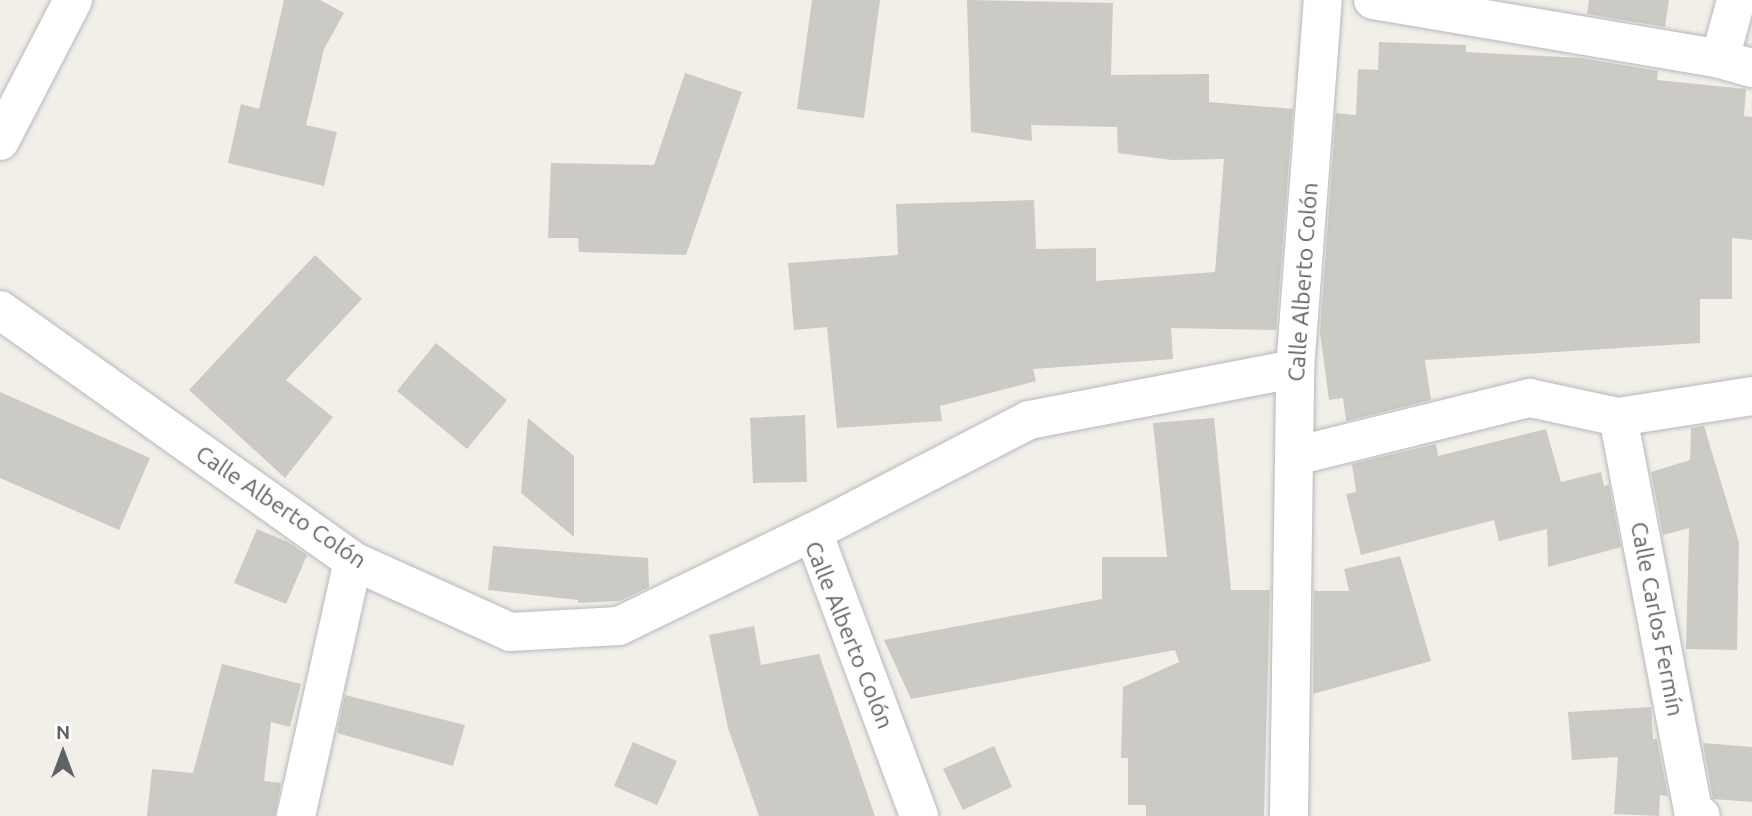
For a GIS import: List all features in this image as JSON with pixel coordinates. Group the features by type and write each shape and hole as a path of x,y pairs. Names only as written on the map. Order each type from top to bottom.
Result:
{"street":[{"path":"0,141 74,0"},
{"name":"Calle Alberto Colón","path":"1289,816 1295,369 1323,0"},
{"path":"1373,0 1736,64 1736,0"},
{"name":"Calle Alberto Colón","path":"0,310 353,561 510,632 619,626 813,532 919,816"},
{"path":"813,532 1029,420 1295,369"},
{"path":"1294,456 1530,398 1618,417 1752,396"},
{"name":"Calle Carlos Fermín","path":"1618,417 1694,814 1701,816"},
{"path":"296,816 353,561"}],"building":[{"path":"284,0 320,0 344,13 324,49 306,125 337,132 324,186 228,163 241,104 259,109"},
{"path":"812,0 880,0 864,118 797,109"},
{"path":"967,0 1113,3 1111,75 1209,74 1209,102 1293,109 1276,330 1171,328 1173,359 1033,369 1036,381 940,406 942,421 837,428 827,327 794,330 788,263 898,255 896,204 1034,200 1036,249 1096,248 1096,281 1215,272 1224,159 1172,160 1118,153 1117,127 1031,125 1032,141 971,132"},
{"path":"1589,0 1669,0 1665,27 1587,14"},
{"path":"1379,42 1466,45 1466,52 1581,58 1658,71 1657,80 1746,89 1744,116 1752,117 1752,240 1732,238 1732,299 1700,299 1700,343 1425,360 1431,400 1346,421 1343,398 1329,400 1320,332 1336,113 1356,115 1358,69 1378,70"},
{"path":"685,73 742,92 686,255 579,252 578,238 548,238 551,163 654,165"},
{"path":"315,255 362,299 286,380 333,417 285,478 189,390"},
{"path":"436,343 507,400 467,449 397,391"},
{"path":"0,392 150,458 119,530 0,478"},
{"path":"805,415 807,482 753,483 750,418"},
{"path":"528,418 574,456 574,537 521,493"},
{"path":"1214,418 1231,590 1270,590 1264,816 1146,816 1146,805 1128,805 1128,758 1121,758 1123,687 1179,662 1175,650 911,699 884,640 1102,599 1102,557 1167,557 1153,423"},
{"path":"1704,426 1739,542 1737,650 1686,649 1689,528 1663,535 1651,472 1690,460 1691,428"},
{"path":"1546,429 1561,482 1601,472 1604,486 1609,485 1621,547 1548,567 1547,529 1499,541 1494,520 1361,555 1346,494 1356,492 1352,464 1436,444 1438,456"},
{"path":"257,529 288,542 307,555 286,604 234,583"},
{"path":"493,546 648,558 649,587 620,601 578,603 578,600 488,590"},
{"path":"1400,556 1431,661 1313,694 1314,591 1349,591 1344,569"},
{"path":"754,626 761,665 819,654 875,816 759,816 728,728 709,635"},
{"path":"222,664 301,684 290,727 271,722 264,781 281,783 275,816 147,816 152,769 193,773"},
{"path":"345,695 465,725 453,766 337,733"},
{"path":"1651,707 1653,739 1657,739 1668,796 1660,795 1659,816 1614,814 1618,757 1572,760 1568,712"},
{"path":"633,742 677,761 657,805 614,786"},
{"path":"1703,743 1752,747 1752,802 1713,799"},
{"path":"994,746 1012,787 963,810 943,769"}]}
